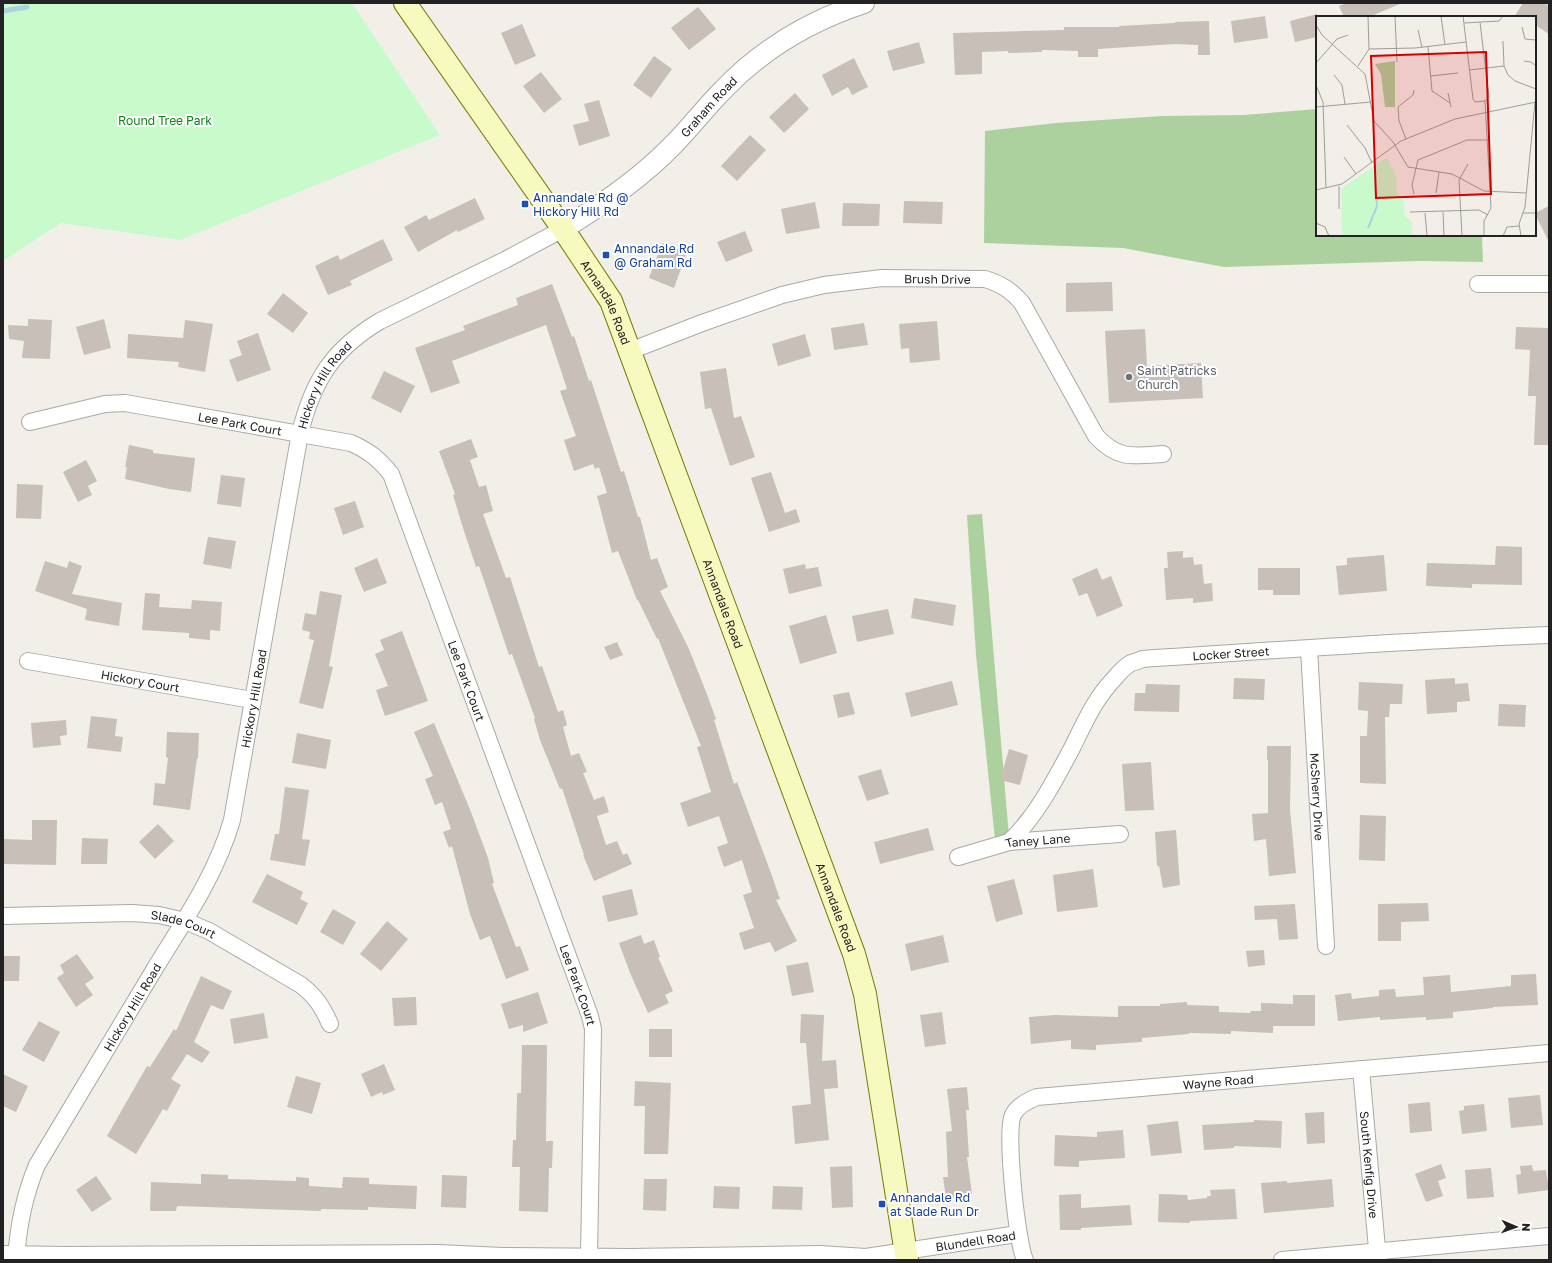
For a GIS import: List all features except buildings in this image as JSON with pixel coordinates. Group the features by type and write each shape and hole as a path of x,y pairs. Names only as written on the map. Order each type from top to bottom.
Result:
{"main road":[{"name":"Annandale Road","path":"405,3 564,229 611,301 854,954 865,994 907,1256"}],"street":[{"name":"Graham Road","path":"564,229 600,206 636,179 672,146 723,89 749,65 778,44 804,28 835,13 864,3"},
{"name":"Hickory Hill Road","path":"12,1256 27,1189 37,1165 185,921 217,862 226,839 232,820 300,433 306,409 319,381 328,365 344,347 364,331 380,321 505,260 564,229"},
{"name":"Brush Drive","path":"630,351 702,323 782,295 824,285 882,278 985,279 999,284 1013,293 1022,303 1096,436 1106,447 1117,453 1130,456 1163,454"},
{"path":"1478,284 1549,284"},
{"name":"Lee Park Court","path":"30,422 105,404 125,404 351,443 366,449 381,461 394,482 590,1016 593,1029 589,1256"},
{"name":"Locker Street","path":"1009,842 1021,831 1034,815 1092,708 1103,691 1119,673 1131,664 1142,660 1444,639 1549,635"},
{"name":"McSherry Drive","path":"1309,649 1326,946"},
{"name":"Hickory Court","path":"28,661 252,700"},
{"name":"Taney Lane","path":"958,858 1009,842 1120,834"},
{"name":"Slade Court","path":"3,916 132,913 159,915 185,921 209,931 301,985 313,995 323,1008 330,1024"},
{"name":"Wayne Road","path":"1018,1234 1010,1152 1010,1124 1017,1109 1036,1097 1549,1053"},
{"name":"South Kenfig Drive","path":"1361,1069 1378,1256"},
{"name":"Blundell Road","path":"12,1256 438,1253 503,1256 820,1254 866,1257 907,1256 1018,1234 1022,1254 1025,1260"},
{"path":"1282,1260 1378,1256 1549,1236"}],"green space":[{"name":"Round Tree Park","path":"3,3 352,3 440,135 180,240 61,223 3,261"},
{"path":"1316,109 1316,236 1482,236 1483,262 1419,261 1224,267 1123,248 984,243 985,131 1056,123 1162,116 1243,115"},
{"path":"982,514 1009,837 995,840 976,655 967,515"}],"waterway":[{"path":"3,11 27,7"}],"place":[{"name":"Annandale Rd @ Hickory Hill Rd","path":"525,204"},
{"name":"Annandale Rd @ Graham Rd","path":"606,255"},
{"name":"Saint Patricks Church","path":"1129,377"},
{"name":"Annandale Rd at Slade Run Dr","path":"882,1204"}]}
